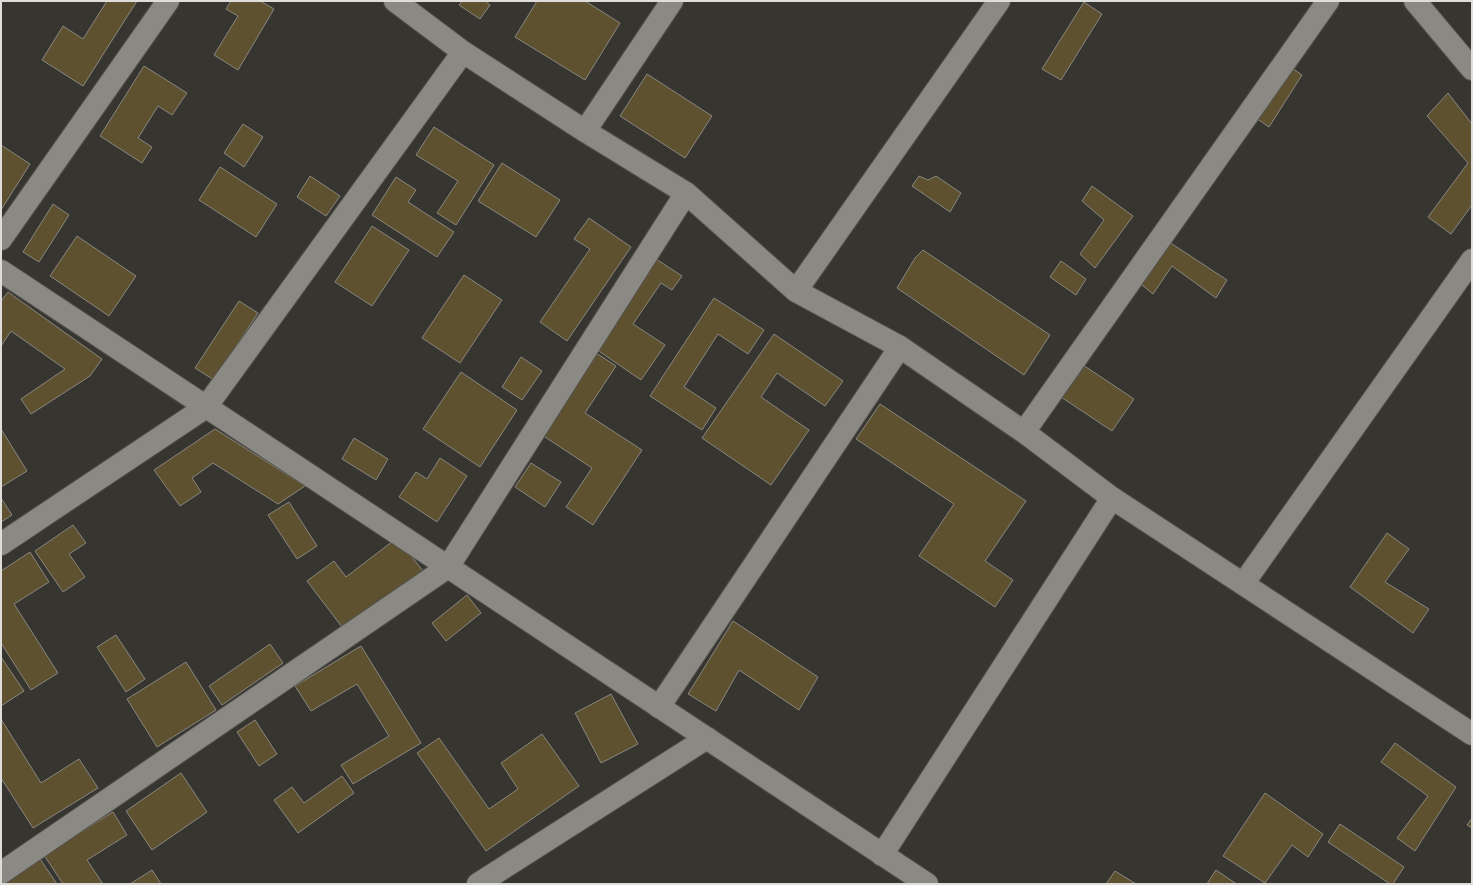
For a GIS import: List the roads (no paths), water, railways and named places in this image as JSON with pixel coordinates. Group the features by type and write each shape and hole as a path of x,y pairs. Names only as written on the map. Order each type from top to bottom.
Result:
{"street":[{"path":"1,239 168,1"},
{"path":"395,1 463,52 584,132 686,193 796,292 900,347 1024,432 1112,498 1472,734"},
{"path":"584,132 672,1"},
{"path":"796,292 999,1"},
{"path":"1024,432 1328,1"},
{"path":"1415,1 1472,69"},
{"path":"1,544 206,407 463,52"},
{"path":"1,872 448,567 686,193"},
{"path":"1243,584 1472,260"},
{"path":"1,271 927,884"},
{"path":"659,707 900,347"},
{"path":"882,855 1112,498"},
{"path":"478,884 707,738"}]}
